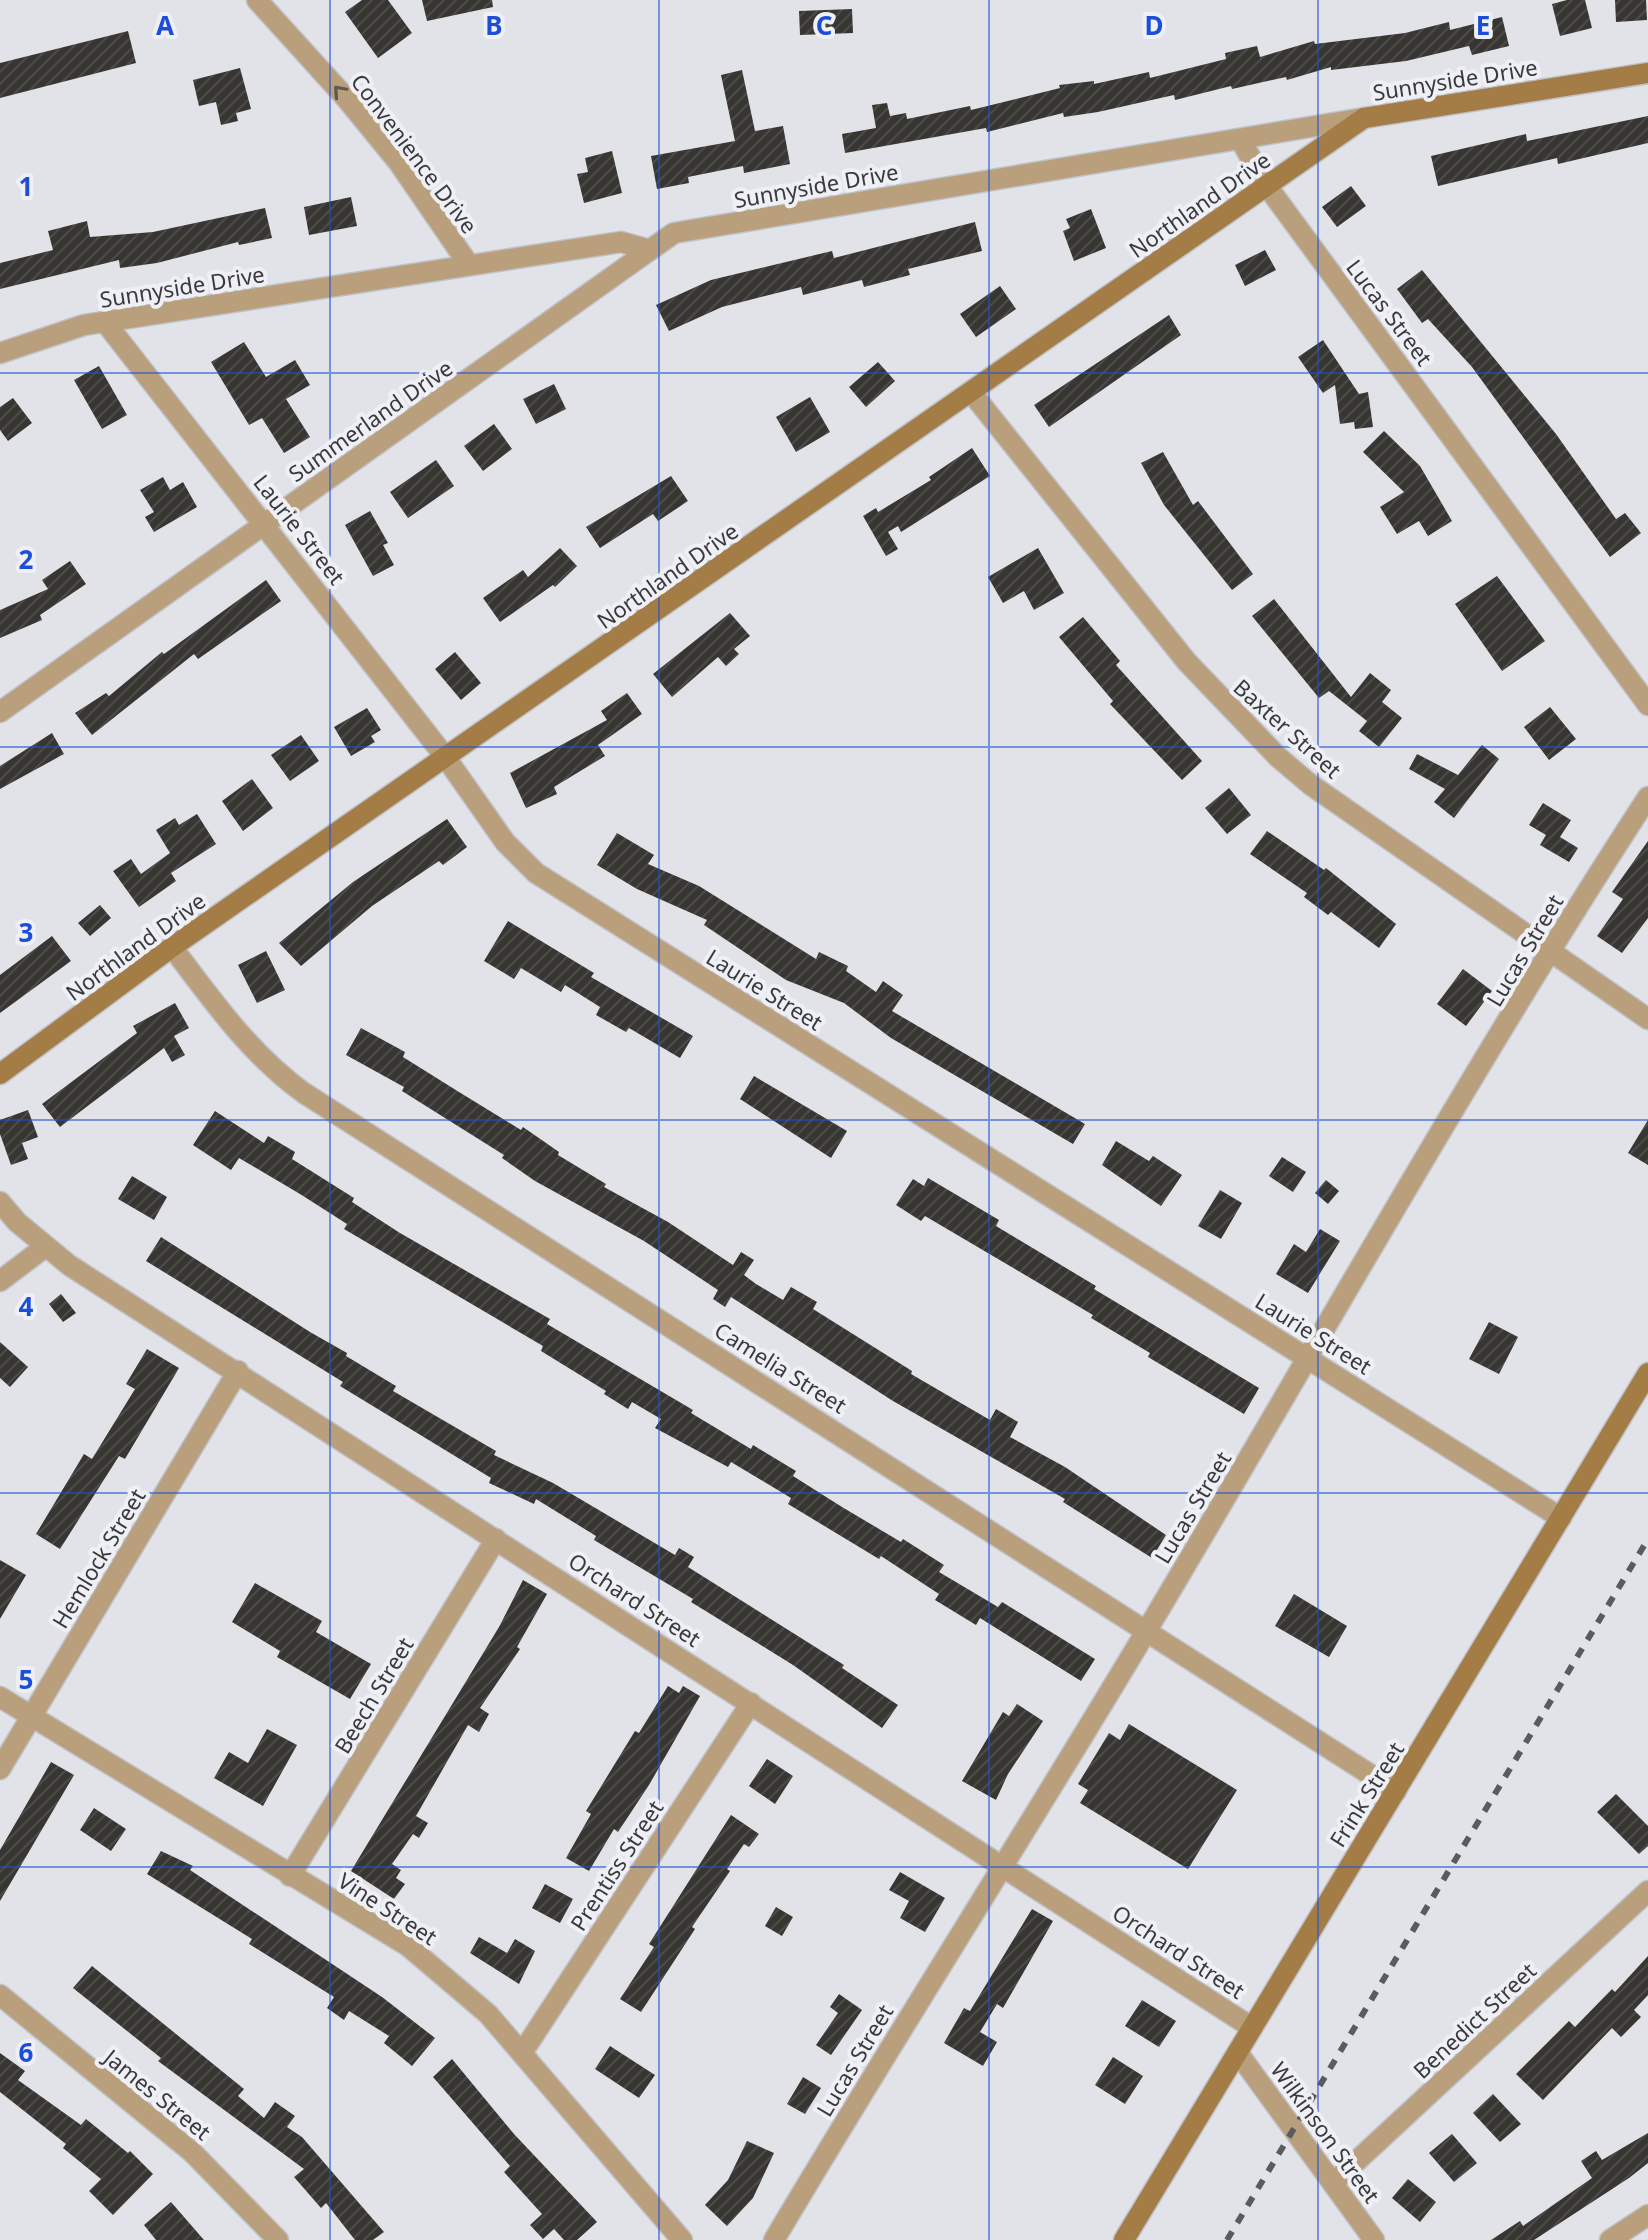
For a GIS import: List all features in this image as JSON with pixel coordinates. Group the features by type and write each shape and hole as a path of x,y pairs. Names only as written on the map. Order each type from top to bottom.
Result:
{"street":[{"name":"Convenience Drive","path":"257,0 390,153 469,265"},
{"name":"Sunnyside Drive","path":"0,353 49,334 105,322 621,242 650,250 674,233 1648,73"},
{"name":"Northland Drive","path":"0,1074 172,947 1364,118"},
{"name":"Lucas Street","path":"1240,139 1267,186 1648,705"},
{"name":"Summerland Drive","path":"0,712 650,250"},
{"name":"Laurie Street","path":"105,322 266,523 446,758 505,842 554,885 1561,1518"},
{"name":"Baxter Street","path":"971,392 1187,662 1278,757 1311,785 1648,1019"},
{"name":"Lucas Street","path":"774,2240 907,2017 1148,1629 1549,953 1646,805"},
{"name":"Camelia Street","path":"172,947 231,1025 259,1056 304,1093 1148,1629 1396,1791"},
{"name":"Orchard Street","path":"0,1202 45,1247 1251,2027"},
{"path":"0,1281 45,1247"},
{"name":"Hemlock Street","path":"0,1769 238,1371"},
{"name":"Frink Street","path":"1124,2240 1648,1373"},
{"name":"Beech Street","path":"290,1876 496,1539"},
{"name":"Vine Street","path":"0,1697 408,1946 488,2014 682,2240"},
{"name":"Prentiss Street","path":"522,2053 751,1703"},
{"name":"Benedict Street","path":"1333,2183 1648,1891"},
{"name":"James Street","path":"0,1995 192,2152 278,2240"},
{"name":"Wilkinson Street","path":"1238,2053 1374,2240"},
{"path":"1610,2240 1648,2215"}],"building":[{"path":"362,0 388,0 412,33 378,58 345,12"},
{"path":"422,0 492,0 493,7 427,21"},
{"path":"1585,0 1592,28 1560,36 1552,4"},
{"path":"1615,0 1646,0 1647,20 1616,22"},
{"path":"852,9 853,33 800,35 799,11"},
{"path":"1502,17 1509,46 1472,55 1469,46 1406,61 1331,70 1331,67 1287,80 1286,77 1232,89 1231,86 1175,100 1174,95 1098,112 1064,117 1063,113 987,132 986,128 845,153 842,134 876,128 872,105 887,103 890,116 906,113 907,119 970,106 971,110 1060,88 1059,85 1094,81 1094,84 1149,72 1150,78 1226,59 1225,53 1257,46 1260,57 1314,41 1315,44 1405,33 1449,22 1450,30"},
{"path":"128,31 136,63 0,98 0,63"},
{"path":"240,68 251,109 236,113 238,121 221,125 216,102 199,106 193,80"},
{"path":"742,70 755,131 783,126 790,164 744,173 743,166 688,177 689,183 657,189 651,156 735,141 721,75"},
{"path":"1648,116 1648,143 1558,164 1557,158 1438,186 1431,156 1526,134 1527,141"},
{"path":"612,151 622,193 584,203 577,174 588,172 585,158"},
{"path":"1351,186 1366,206 1337,227 1322,207"},
{"path":"351,197 357,226 309,235 304,207"},
{"path":"265,208 272,238 239,245 238,242 157,263 120,268 119,260 0,289 0,263 53,250 48,231 87,221 90,237 153,232"},
{"path":"1091,209 1106,248 1074,261 1063,231 1070,228 1066,219"},
{"path":"975,222 982,251 908,269 910,275 864,287 862,280 803,295 801,287 722,307 669,331 656,305 711,280 832,251 834,258"},
{"path":"1265,250 1276,270 1245,286 1235,265"},
{"path":"1422,270 1556,434 1616,519 1625,513 1641,533 1610,557 1472,367 1428,319 1422,323 1397,289"},
{"path":"1000,286 1016,309 976,337 960,314"},
{"path":"1169,315 1181,335 1049,427 1034,405"},
{"path":"1323,340 1359,394 1368,392 1373,427 1355,429 1354,422 1340,424 1335,385 1323,393 1298,357"},
{"path":"244,342 266,377 295,360 310,385 286,399 310,437 284,453 262,418 249,425 211,362"},
{"path":"878,362 895,381 866,407 849,387"},
{"path":"99,366 127,415 102,429 74,380"},
{"path":"554,384 566,409 536,424 523,399"},
{"path":"810,397 830,432 796,452 776,417"},
{"path":"13,398 32,423 8,441 0,430 0,407"},
{"path":"494,424 512,449 483,471 464,446"},
{"path":"1384,431 1420,466 1452,521 1428,536 1419,521 1397,534 1380,507 1404,492 1363,452"},
{"path":"972,448 990,476 901,532 898,526 888,532 898,549 886,556 863,516 876,508 878,512 931,480 929,477"},
{"path":"1163,452 1193,505 1198,501 1253,574 1232,590 1164,505 1141,463"},
{"path":"436,460 454,486 408,518 390,492"},
{"path":"671,476 688,501 658,521 653,514 600,548 586,527"},
{"path":"163,477 170,490 183,482 197,507 154,532 145,517 154,512 140,490"},
{"path":"370,511 388,543 383,545 394,565 373,576 345,525"},
{"path":"560,548 577,566 555,587 553,585 500,622 483,598 523,570 528,577"},
{"path":"1038,548 1064,593 1034,610 1024,591 1003,603 988,577"},
{"path":"70,561 86,584 40,615 42,620 0,638 0,610 48,589 42,580"},
{"path":"1497,576 1545,641 1502,671 1455,604"},
{"path":"266,580 281,601 198,659 194,654 92,735 75,713 106,693 109,696 162,652 164,654"},
{"path":"1274,599 1351,697 1370,673 1391,690 1382,702 1402,718 1379,747 1359,731 1367,721 1329,691 1319,698 1252,616"},
{"path":"730,613 750,636 734,649 739,654 726,666 718,657 672,697 653,674"},
{"path":"1083,617 1120,661 1116,665 1202,761 1182,780 1110,704 1113,701 1059,637"},
{"path":"455,652 481,683 461,700 435,669"},
{"path":"627,693 642,714 598,745 605,756 554,787 557,794 526,808 510,773 607,720 601,711"},
{"path":"1550,707 1576,739 1549,760 1524,727"},
{"path":"367,708 381,730 371,736 375,742 351,756 334,727"},
{"path":"52,733 64,754 0,789 0,766"},
{"path":"301,735 319,761 290,781 271,755"},
{"path":"1482,745 1499,759 1454,818 1434,802 1445,789 1409,769 1417,754 1458,775"},
{"path":"252,779 273,808 243,831 222,801"},
{"path":"1229,788 1251,815 1227,834 1205,808"},
{"path":"1543,803 1571,820 1560,837 1578,848 1569,862 1540,845 1546,835 1529,825"},
{"path":"197,814 216,844 171,873 176,881 139,907 113,871 131,859 141,874 170,853 156,830 175,818 179,825"},
{"path":"447,819 467,847 443,865 439,861 372,906 301,966 279,943 353,882"},
{"path":"1267,831 1324,870 1326,868 1396,924 1379,948 1331,912 1328,915 1304,897 1307,893 1250,854"},
{"path":"617,833 654,855 648,864 699,886 816,959 819,952 848,966 846,971 876,992 883,981 903,995 892,1011 1085,1124 1073,1144 891,1038 844,1003 786,980 704,925 707,920 637,889 597,865"},
{"path":"1648,841 1648,918 1622,953 1597,936 1623,899 1612,892"},
{"path":"100,905 111,918 90,936 78,923"},
{"path":"508,921 594,973 591,977 693,1036 680,1058 629,1028 626,1032 596,1015 600,1007 565,985 561,992 521,968 514,979 484,961"},
{"path":"52,936 71,961 0,1013 0,975"},
{"path":"266,951 285,990 257,1003 238,965"},
{"path":"1463,969 1492,991 1466,1026 1437,1004"},
{"path":"175,1003 189,1028 174,1036 185,1055 172,1062 164,1048 60,1127 42,1104 137,1033 133,1026"},
{"path":"361,1028 405,1052 403,1057 521,1130 523,1127 559,1152 558,1155 606,1184 604,1187 668,1222 733,1265 741,1252 754,1260 744,1275 756,1284 783,1300 791,1287 817,1302 813,1309 912,1371 911,1374 990,1420 996,1409 1018,1422 1010,1437 1065,1467 1166,1535 1152,1558 1063,1502 1065,1499 893,1401 731,1297 725,1307 713,1299 718,1290 644,1241 535,1181 502,1158 504,1155 402,1091 404,1087 346,1055"},
{"path":"754,1076 847,1131 831,1158 740,1099"},
{"path":"28,1110 38,1137 22,1143 28,1159 11,1165 0,1134 0,1120"},
{"path":"215,1111 264,1143 268,1136 295,1152 292,1159 354,1198 352,1202 400,1233 550,1319 547,1324 693,1410 691,1413 751,1449 753,1445 796,1471 793,1476 944,1565 939,1572 998,1607 1002,1602 1095,1659 1081,1681 980,1618 976,1625 935,1600 939,1594 881,1556 879,1559 788,1504 791,1498 731,1462 728,1467 655,1428 661,1419 632,1402 628,1409 604,1394 606,1391 541,1351 543,1346 344,1229 347,1224 300,1194 239,1158 231,1170 193,1145"},
{"path":"1648,1120 1648,1165 1628,1153"},
{"path":"1116,1141 1149,1161 1153,1156 1182,1175 1161,1206 1102,1165"},
{"path":"1282,1157 1306,1172 1293,1192 1269,1176"},
{"path":"132,1176 167,1197 154,1220 118,1199"},
{"path":"928,1178 999,1220 996,1226 1096,1286 1094,1289 1259,1388 1244,1414 1148,1357 1150,1353 1091,1318 1093,1315 925,1216 921,1221 896,1205 913,1179 924,1186"},
{"path":"1326,1180 1339,1191 1328,1204 1315,1193"},
{"path":"1220,1190 1242,1203 1221,1239 1198,1226"},
{"path":"1320,1229 1340,1241 1308,1293 1276,1274 1294,1244 1306,1252"},
{"path":"161,1237 347,1353 346,1356 396,1386 393,1391 496,1451 494,1455 553,1483 675,1555 679,1548 694,1557 688,1567 844,1665 842,1668 898,1705 882,1728 793,1665 691,1602 693,1599 594,1540 596,1536 536,1499 534,1504 489,1483 491,1478 340,1386 343,1382 146,1261"},
{"path":"61,1294 76,1313 63,1322 49,1304"},
{"path":"1489,1322 1518,1337 1499,1374 1469,1359"},
{"path":"0,1342 28,1367 10,1387 0,1378"},
{"path":"147,1349 179,1368 125,1459 119,1456 60,1549 36,1534 84,1454 92,1459 135,1389 126,1384"},
{"path":"0,1560 26,1575 0,1619"},
{"path":"523,1580 547,1594 517,1647 520,1649 480,1708 489,1714 479,1732 468,1725 416,1816 428,1823 419,1838 413,1834 392,1864 401,1870 396,1878 405,1884 394,1899 351,1871 499,1627"},
{"path":"255,1583 322,1621 316,1632 371,1664 350,1699 277,1657 280,1651 232,1622"},
{"path":"1294,1594 1347,1626 1329,1657 1275,1626"},
{"path":"668,1686 679,1693 683,1686 700,1696 649,1785 618,1832 614,1829 589,1871 566,1858 591,1814 586,1811 635,1731 639,1733"},
{"path":"1017,1704 1043,1721 1008,1774 996,1800 962,1781 1003,1712 1009,1716"},
{"path":"1129,1724 1237,1790 1188,1869 1080,1803 1088,1790 1078,1784 1109,1733 1120,1740"},
{"path":"267,1729 297,1745 263,1806 214,1778 229,1752 248,1763"},
{"path":"767,1759 793,1776 775,1804 749,1786"},
{"path":"51,1762 74,1775 0,1901 0,1850"},
{"path":"1616,1794 1648,1826 1648,1846 1639,1854 1597,1812"},
{"path":"94,1808 126,1829 111,1851 80,1830"},
{"path":"731,1815 759,1834 749,1847 744,1844 727,1869 730,1871 641,2012 620,1999 654,1947 649,1944"},
{"path":"161,1851 193,1866 190,1870 382,1997 435,2038 412,2066 384,2043 389,2036 349,2011 344,2020 327,2008 334,1997 249,1944 252,1939 147,1874"},
{"path":"900,1872 945,1898 925,1932 900,1918 909,1901 889,1890"},
{"path":"545,1884 573,1899 560,1923 532,1908"},
{"path":"776,1907 793,1917 782,1936 765,1926"},
{"path":"1032,1909 1053,1921 1003,2008 997,2004 980,2032 997,2042 983,2066 944,2043 964,2008 970,2011"},
{"path":"479,1937 507,1953 515,1939 535,1951 519,1984 470,1953"},
{"path":"1648,1956 1648,1995 1634,2010 1641,2017 1621,2037 1612,2028 1543,2100 1516,2074 1569,2021 1575,2027 1612,1989 1615,1992"},
{"path":"92,1966 244,2089 238,2096 264,2118 275,2102 295,2116 287,2127 302,2137 384,2232 373,2240 355,2240 326,2203 321,2208 294,2177 304,2169 158,2061 161,2058 73,1988"},
{"path":"839,1994 862,2010 831,2055 816,2045 838,2013 830,2007"},
{"path":"1142,2000 1176,2021 1159,2047 1125,2026"},
{"path":"610,2046 655,2075 639,2098 595,2069"},
{"path":"0,2053 25,2071 18,2080 81,2125 86,2119 128,2153 130,2151 153,2174 113,2215 89,2191 101,2179 63,2148 66,2144 0,2092"},
{"path":"1113,2057 1143,2076 1125,2104 1095,2085"},
{"path":"452,2059 514,2134 597,2222 577,2240 564,2240 554,2229 543,2239 530,2225 542,2214 504,2172 510,2166 433,2077"},
{"path":"803,2077 821,2088 805,2114 787,2104"},
{"path":"1493,2094 1521,2124 1500,2142 1473,2113"},
{"path":"1648,2133 1648,2163 1629,2178 1534,2240 1491,2240 1520,2221 1523,2226 1592,2178 1581,2161 1596,2151 1602,2160"},
{"path":"1452,2134 1477,2163 1454,2182 1429,2153"},
{"path":"747,2141 774,2153 753,2198 727,2226 705,2205 728,2180"},
{"path":"1408,2179 1436,2202 1420,2222 1392,2198"},
{"path":"171,2202 204,2240 156,2240 144,2225"}],"railway":[{"path":"1227,2240 1648,1539"}]}
